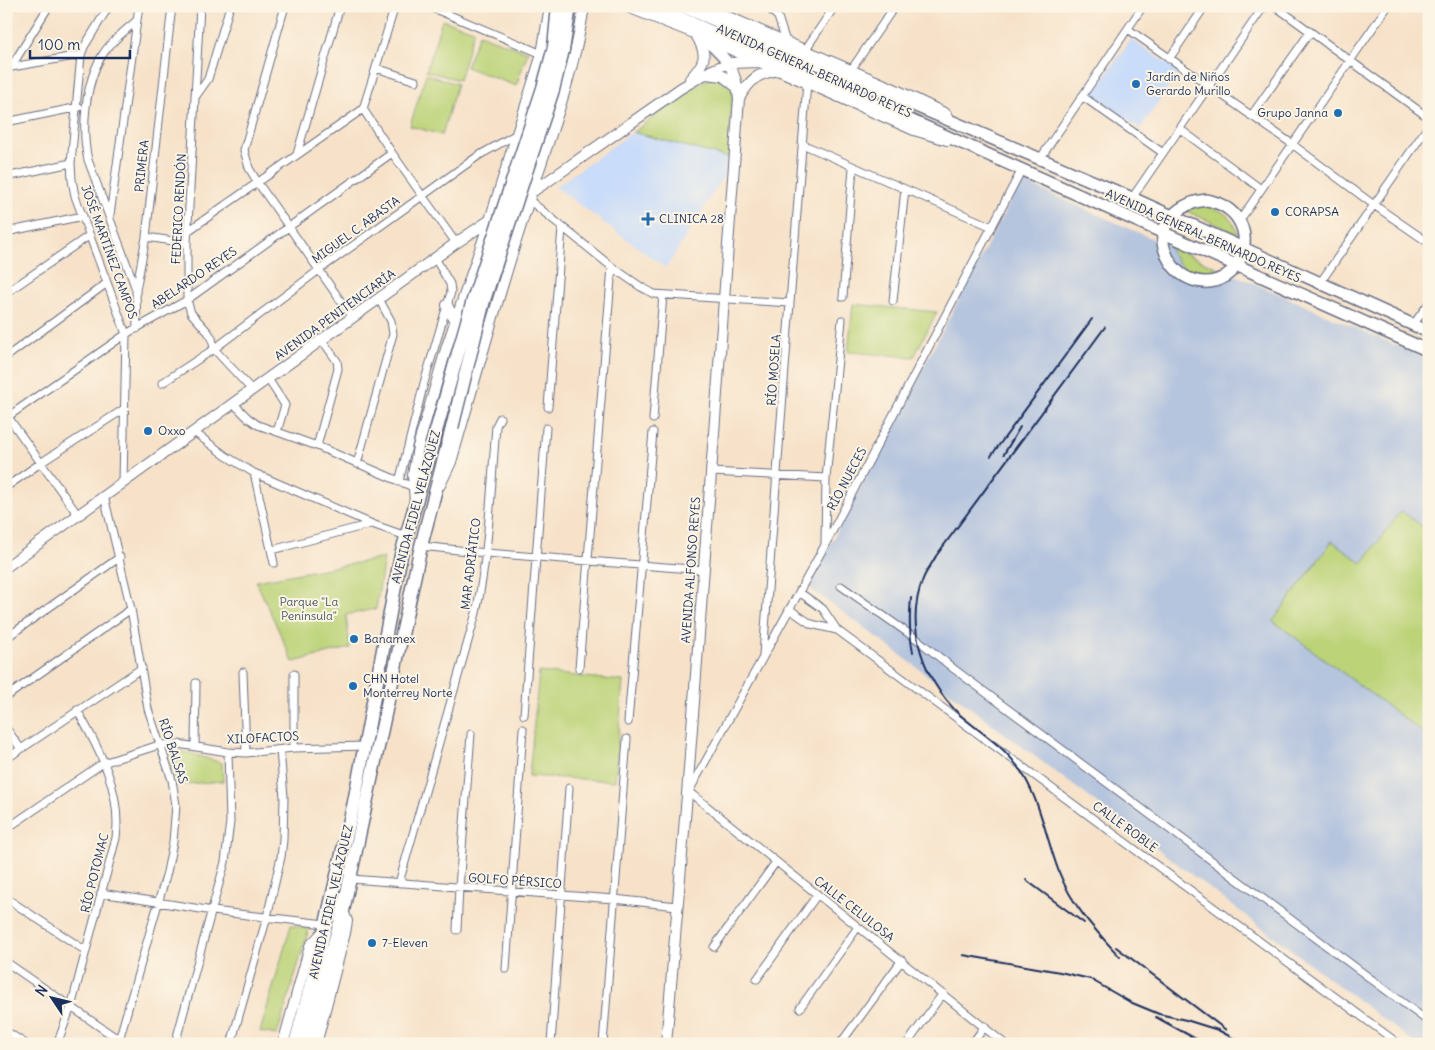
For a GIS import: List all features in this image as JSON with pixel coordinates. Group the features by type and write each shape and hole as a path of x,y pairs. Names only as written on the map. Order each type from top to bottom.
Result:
{"highway":[{"name":"AVENIDA FIDEL VELÁZQUEZ","path":"306,1044 318,983 324,928 365,746 396,579 406,536 473,300 543,88 554,47 558,6"},
{"name":"AVENIDA FIDEL VELÁZQUEZ","path":"295,1044 344,912 421,546 484,300 554,90 570,6"}],"main road":[{"name":"AVENIDA GENERAL BERNARDO REYES","path":"654,6 1429,351"},
{"name":"AVENIDA GENERAL BERNARDO REYES","path":"681,6 1132,198 1429,332"},
{"path":"1206,200 1226,206 1240,220 1245,238 1244,248 1236,266 1224,278 1213,282 1199,282 1186,278 1175,269 1168,259 1164,247 1163,234 1172,216 1181,207 1194,201 1206,200"}],"street":[{"path":"9,67 49,6"},
{"name":"JOSÉ MARTÍNEZ CAMPOS","path":"109,6 81,55 71,163 73,189 126,334 123,483"},
{"path":"110,216 136,21 140,6"},
{"name":"PRIMERA","path":"137,328 136,290 146,237 172,6"},
{"name":"FEDERICO RENDÓN","path":"200,6 187,243 187,300 191,313 212,338 214,349 252,390"},
{"path":"196,96 208,79 230,6"},
{"path":"285,6 244,150 249,168 258,183 352,317"},
{"path":"296,155 340,6"},
{"path":"188,231 363,109 395,6"},
{"path":"428,6 542,54"},
{"path":"415,502 413,475 418,447 455,322 490,220 515,135 542,54 550,6"},
{"path":"434,496 451,462 517,241 568,81 584,6"},
{"name":"AVENIDA GENERAL BERNARDO REYES","path":"625,6 697,34 914,130 966,145"},
{"path":"805,50 835,6"},
{"path":"850,70 895,6"},
{"path":"1040,159 1144,6"},
{"path":"1169,59 1205,6"},
{"path":"1132,198 1264,6"},
{"path":"1274,6 1429,118"},
{"path":"1240,220 1388,6"},
{"name":"AVENIDA GENERAL BERNARDO REYES","path":"712,7 786,42 934,107 973,130"},
{"path":"770,7 778,17 786,42"},
{"path":"136,21 109,47 99,60 92,78 86,108 86,150 136,290"},
{"path":"545,32 557,27 566,29 573,34 576,46"},
{"path":"1128,30 1292,144 1429,243"},
{"path":"1252,116 1310,32"},
{"name":"AVENIDA ALFONSO REYES","path":"666,1044 688,794 739,93 734,72 729,63 697,34"},
{"name":"AVENIDA PENITENCIARÍA","path":"681,88 698,70 704,60 703,49 697,34"},
{"path":"9,67 81,55"},
{"name":"AVENIDA PENITENCIARÍA","path":"6,567 456,243 531,196 681,88 729,63 760,62"},
{"path":"376,68 416,81"},
{"path":"705,74 723,76 739,93 755,77 765,72 779,70"},
{"name":"RÍO MOSELA","path":"763,659 807,82"},
{"path":"1082,96 1163,153"},
{"path":"6,122 76,107 86,108"},
{"path":"363,109 456,243"},
{"path":"1320,283 1429,125"},
{"path":"1180,129 1261,189"},
{"name":"MIGUEL C. ABASTA","path":"162,383 214,349 319,270 478,156 515,135"},
{"path":"802,144 992,227"},
{"name":"ABELARDO REYES","path":"7,416 126,334 187,300 289,225 392,153"},
{"path":"6,177 71,163"},
{"path":"843,297 853,167"},
{"name":"RÍO NUECES","path":"688,794 825,545 1021,171"},
{"path":"503,177 510,184 520,188 530,186 536,180"},
{"path":"894,301 905,189"},
{"path":"531,196 562,228 612,267 647,291 663,295 790,303"},
{"path":"6,232 83,216"},
{"path":"548,407 562,228"},
{"path":"482,240 493,231 502,230 511,233 517,241"},
{"path":"6,294 90,235"},
{"path":"146,237 187,243"},
{"path":"400,482 424,383 451,292 451,286 435,258"},
{"path":"579,668 612,267"},
{"path":"6,357 107,283"},
{"path":"653,419 663,295"},
{"path":"357,464 393,334 391,321 379,299"},
{"path":"1413,325 1429,303"},
{"path":"447,305 455,322"},
{"path":"825,545 826,478 842,320"},
{"path":"317,446 338,369 337,361 322,340"},
{"path":"268,379 285,405 277,432"},
{"path":"232,404 252,421 317,446 413,487"},
{"path":"6,486 124,408"},
{"path":"7,416 42,462 78,515"},
{"name":"MAR ADRIÁTICO","path":"399,883 481,592 496,426 500,418"},
{"path":"524,716 546,428"},
{"path":"194,432 226,456 254,473 372,524 406,536"},
{"path":"628,722 653,432"},
{"path":"711,472 826,478"},
{"path":"254,473 274,563"},
{"name":"RÍO BALSAS","path":"104,496 131,609 142,668 144,694 159,745 172,780 176,805 173,842 122,1042"},
{"path":"272,550 372,524"},
{"path":"421,546 704,570"},
{"path":"6,638 120,557"},
{"path":"841,586 918,640 954,669 1429,1022"},
{"name":"CALLE ROBLE","path":"798,592 823,609 837,630 1399,1044"},
{"path":"6,697 131,609"},
{"name":"CALLE ROBLE","path":"789,609 811,624 837,630"},
{"path":"6,759 142,668"},
{"path":"243,672 246,753"},
{"path":"294,674 294,748"},
{"path":"195,747 196,683"},
{"name":"RÍO POTOMAC","path":"56,1044 71,1007 118,825 118,810 113,785 93,737 77,710"},
{"path":"6,728 21,749"},
{"path":"506,970 523,729"},
{"path":"457,930 471,734"},
{"path":"604,1044 627,740"},
{"name":"XILOFACTOS","path":"6,829 103,763 159,745 178,744 246,753 294,748 365,746"},
{"path":"231,1044 267,917 284,840 284,797 280,750"},
{"path":"175,1044 213,911 229,840 228,752"},
{"path":"551,1044 569,788"},
{"name":"CALLE CELULOSA","path":"688,794 902,960 1005,1044"},
{"path":"714,947 776,862"},
{"name":"GOLFO PÉRSICO","path":"351,879 614,899 677,906"},
{"path":"101,893 213,911 267,917 324,928 310,946 283,1044"},
{"path":"756,979 817,895"},
{"path":"6,898 86,951"},
{"path":"316,1044 345,933 347,921 344,912"},
{"path":"800,1008 858,927"},
{"path":"840,1044 902,960"},
{"path":"6,962 122,1042"},
{"path":"907,1044 943,993"},
{"path":"972,1044 985,1026"},
{"path":"6,1033 23,1044"}],"shaded area":[{"name":"Jardín de Niños Gerardo Murillo","path":"1131,39 1179,72 1140,129 1092,95"},
{"name":"CLINICA 28","path":"633,132 728,158 726,172 666,268 555,187"},
{"path":"1021,181 1429,360 1429,1044 1416,1044 808,587"}],"green space":[{"path":"442,20 474,30 459,80 426,71"},
{"path":"479,34 528,52 516,86 466,67"},
{"path":"426,74 457,84 442,135 410,126"},
{"path":"717,77 733,89 728,158 633,132 706,80"},
{"path":"1203,205 1216,209 1229,217 1238,234 1184,210"},
{"path":"1169,246 1222,270 1204,275 1196,275 1189,272 1177,261"},
{"path":"853,304 937,312 914,357 848,352"},
{"path":"1401,511 1429,531 1429,737 1273,621 1332,541 1362,563"},
{"name":"Parque \"La Península\"","path":"384,558 376,609 346,615 350,648 293,662 256,581"},
{"path":"539,672 623,681 615,781 529,776"},
{"path":"182,751 222,763 223,781 176,785 167,752"},
{"path":"291,925 309,929 277,1035 260,1032"}],"railway":[{"path":"991,456 1092,319"},
{"path":"1105,327 936,556 923,579 918,597 916,616 921,652 927,669 936,685 959,714 1002,749 1024,776 1035,799 1064,884 1085,918 1120,957"},
{"path":"1004,454 1020,427"},
{"path":"911,598 910,625 913,652"},
{"path":"1026,880 1084,923"},
{"path":"1116,947 1226,1030"},
{"path":"963,955 1090,979 1130,1002 1159,1014 1218,1030 1244,1044"},
{"path":"1156,1017 1205,1044"},
{"path":"6,1037 17,1044"}],"place":[{"name":"Jardín de Niños Gerardo Murillo","path":"1136,84"},
{"name":"Grupo Janna","path":"1338,113"},
{"name":"CORAPSA","path":"1275,212"},
{"name":"CLINICA 28","path":"648,219"},
{"name":"Oxxo","path":"148,431"},
{"name":"Banamex","path":"354,639"},
{"name":"CHN Hotel Monterrey Norte","path":"353,686"},
{"name":"7-Eleven","path":"372,943"}]}
